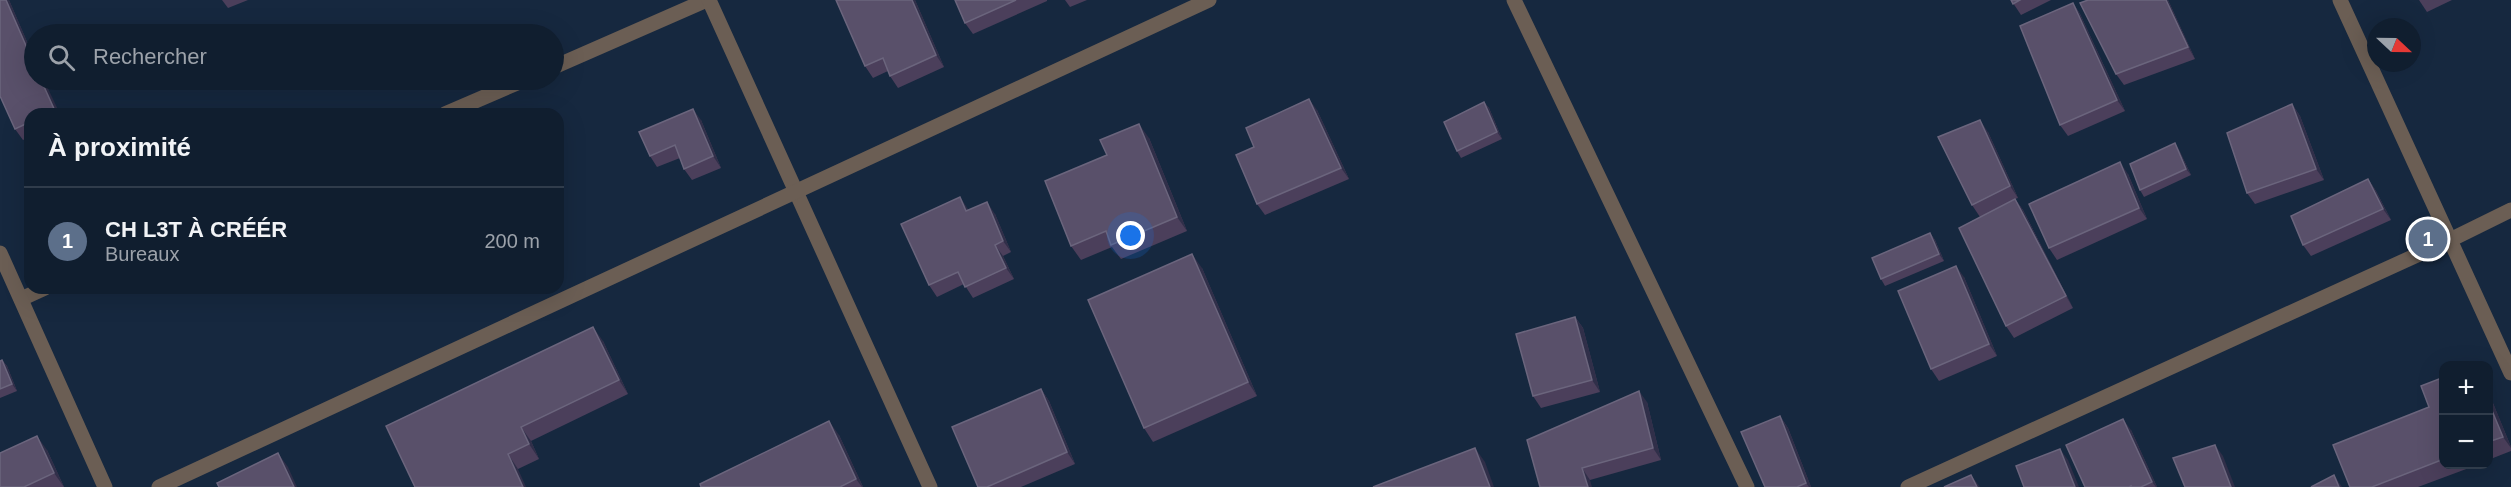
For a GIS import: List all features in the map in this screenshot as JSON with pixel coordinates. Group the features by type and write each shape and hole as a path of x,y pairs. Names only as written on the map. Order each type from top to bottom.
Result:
{"street":[{"path":"564,63 708,0 930,487"},
{"path":"159,487 1209,0"},
{"path":"1514,0 1747,487"},
{"path":"2340,0 2511,373"},
{"path":"459,108 501,90"},
{"path":"1908,487 2511,210"},
{"path":"0,253 105,487"},
{"path":"21,298 31,294"}],"building":[{"path":"0,0 6,0 24,41 24,90 46,90 54,108 24,108 24,125 15,129 0,96"},
{"path":"836,0 912,0 936,55 890,76 883,58 865,66"},
{"path":"955,0 1016,0 965,23"},
{"path":"2088,0 2166,0 2188,47 2116,74 2080,3"},
{"path":"2073,3 2117,100 2060,125 2020,26"},
{"path":"1309,99 1341,168 1257,204 1236,155 1254,147 1246,128"},
{"path":"1484,102 1497,132 1457,151 1444,122"},
{"path":"2292,104 2316,169 2247,193 2227,133"},
{"path":"693,109 713,156 684,169 675,145 650,156 639,132"},
{"path":"1980,120 2010,186 1972,205 1938,137"},
{"path":"1139,124 1177,217 1111,245 1106,231 1071,246 1045,181 1107,155 1100,140"},
{"path":"2175,143 2186,169 2140,190 2130,164"},
{"path":"2120,162 2139,208 2049,248 2029,204"},
{"path":"2368,179 2383,209 2303,245 2291,216"},
{"path":"960,197 966,211 987,202 1003,241 995,245 1006,268 965,287 958,272 929,285 901,224"},
{"path":"2015,199 2066,296 2006,326 1959,228"},
{"path":"1930,233 1939,254 1881,279 1872,258"},
{"path":"1192,254 1248,382 1144,428 1088,300"},
{"path":"1956,266 1989,344 1931,369 1898,291"},
{"path":"1575,317 1592,380 1533,396 1516,334"},
{"path":"593,327 619,380 521,427 529,444 508,454 523,487 415,487 386,426"},
{"path":"2,360 12,384 0,389 0,361"},
{"path":"2439,379 2439,461 2372,487 2350,487 2333,445 2429,407 2421,386"},
{"path":"1041,389 1067,452 987,487 978,487 952,427"},
{"path":"1639,391 1653,448 1582,468 1588,487 1540,487 1527,440"},
{"path":"2493,413 2503,437 2493,440"},
{"path":"1780,416 1806,483 1797,487 1765,487 1741,432"},
{"path":"2123,419 2152,482 2141,487 2085,487 2066,445"},
{"path":"829,421 856,479 840,487 701,487 700,484"},
{"path":"37,436 54,473 24,487 0,487 0,453"},
{"path":"2215,445 2231,487 2185,487 2173,458"},
{"path":"1475,448 1490,487 1373,487"},
{"path":"2060,449 2075,487 2024,487 2016,466"},
{"path":"278,453 294,487 219,487 217,483"},
{"path":"1971,475 1977,487 1944,487"},
{"path":"2334,475 2339,487 2311,487"}],"place":[{"name":"CH L3T À CRÉÉR","path":"2428,239"}]}
